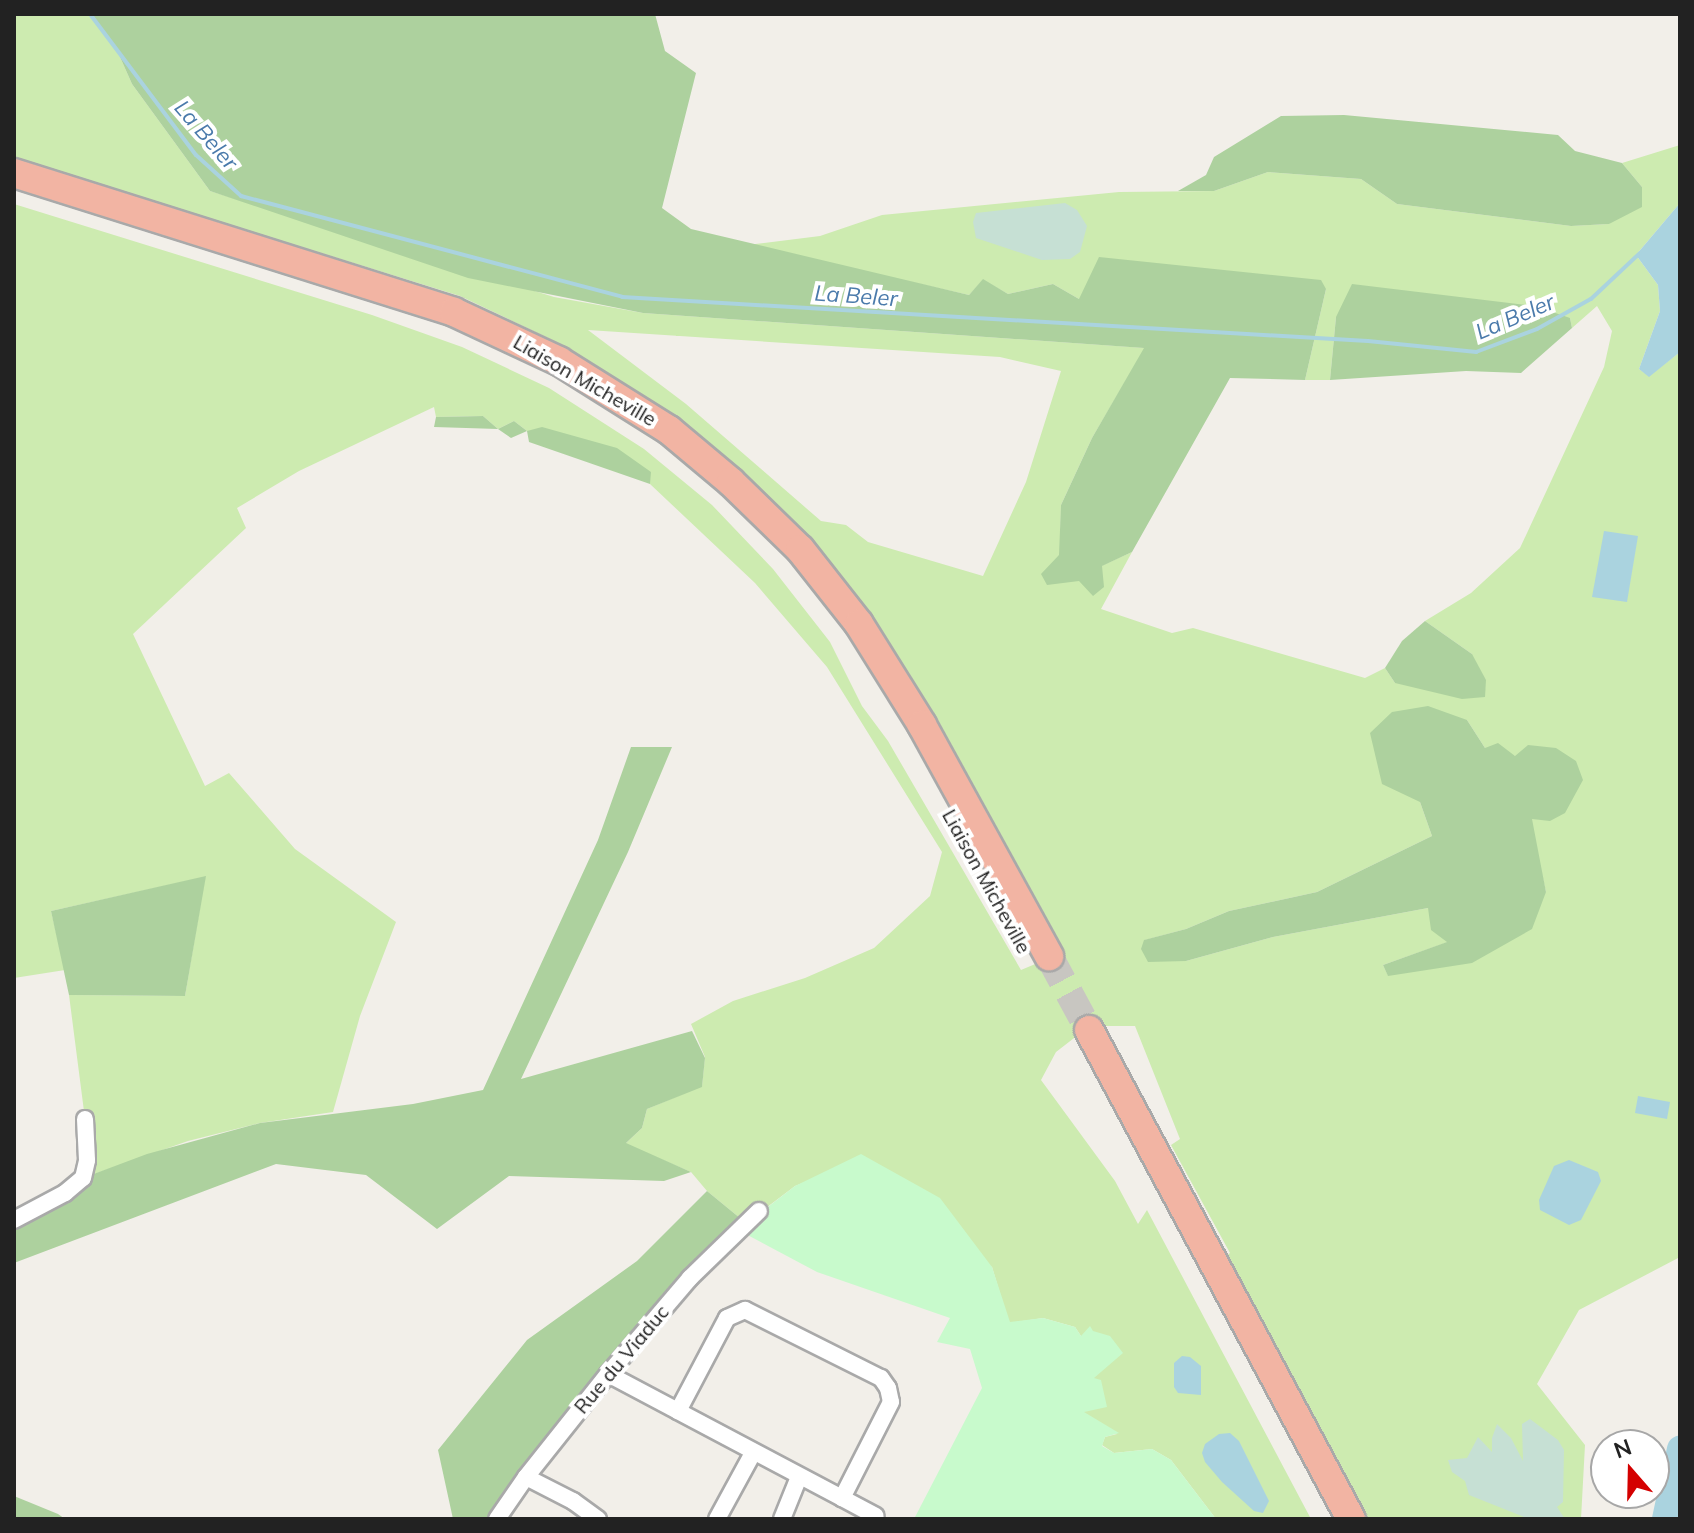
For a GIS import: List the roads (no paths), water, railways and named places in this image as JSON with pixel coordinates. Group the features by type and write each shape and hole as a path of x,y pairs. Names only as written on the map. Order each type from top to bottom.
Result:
{"highway":[{"name":"Liaison Micheville","path":"14,173 454,312 559,361 669,430 731,482 800,549 859,624 922,725 1041,960 844,634 785,560 720,495 650,438 554,376 449,328 14,191"},
{"path":"1329,1519 1080,1035 1351,1519"}],"street":[{"path":"14,1220 65,1193 83,1178 85,1119"},
{"name":"Rue du Viaduc","path":"497,1519 526,1477 608,1374 690,1278 759,1211"},
{"path":"678,1411 727,1318 745,1310 881,1378 888,1388 891,1402 842,1498"},
{"path":"608,1374 876,1516"},
{"path":"717,1519 753,1453"},
{"path":"526,1477 573,1501 591,1517"},
{"path":"782,1519 799,1477"}],"water":[{"path":"1680,203 1680,352 1649,377 1639,369 1660,311 1658,285 1636,255"},
{"path":"1604,531 1638,536 1627,602 1592,597"},
{"path":"1638,1096 1670,1102 1667,1119 1635,1113"},
{"path":"1569,1160 1598,1172 1601,1181 1581,1220 1569,1225 1540,1210 1539,1200 1554,1166"},
{"path":"1182,1356 1190,1357 1201,1366 1201,1395 1178,1393 1174,1387 1174,1363"},
{"path":"1230,1433 1239,1441 1269,1501 1263,1513 1254,1511 1205,1462 1202,1453 1205,1444 1219,1434"}],"waterway":[{"name":"La Beler","path":"90,14 196,155 241,196 622,297 1368,341 1476,352 1537,329 1591,299 1640,253"},
{"path":"1665,1519 1680,1449"}],"tunnel":[{"path":"1049,956 1089,1030"}]}
